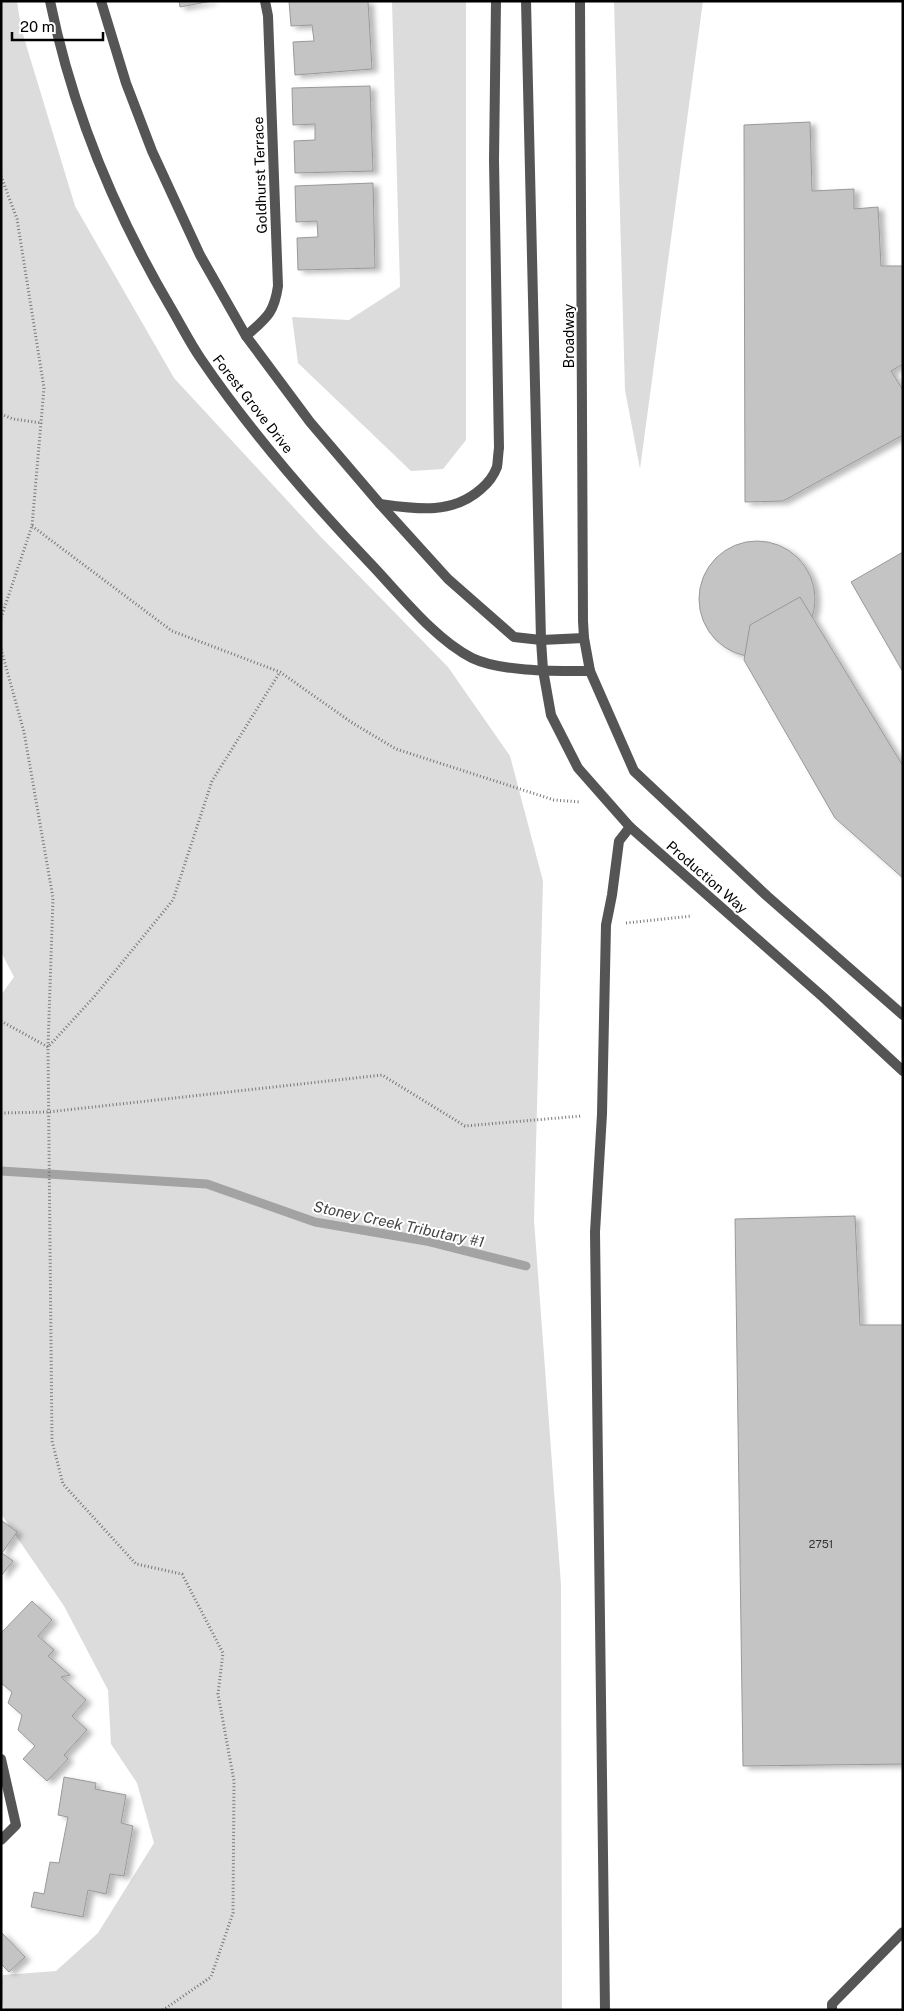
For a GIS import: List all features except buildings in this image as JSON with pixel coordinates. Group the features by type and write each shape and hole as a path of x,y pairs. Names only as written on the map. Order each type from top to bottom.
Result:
{"street":[{"name":"Forest Grove Drive","path":"50,1 58,43 82,118 106,179 147,267 200,358 249,426 335,527 427,624 454,648 474,659 502,667 590,671"},
{"path":"101,1 126,83 152,151 200,255 246,336 310,422 380,504 448,579 514,637 541,640 584,638"},
{"name":"Goldhurst Terrace","path":"246,336 269,316 276,304 278,286 268,16 265,1"},
{"path":"380,504 417,509 445,508 474,496 486,485 496,468 499,448 494,160 496,1"},
{"path":"526,1 543,670"},
{"name":"Broadway","path":"580,1 584,638 590,671"},
{"name":"Production Way","path":"543,670 551,715 578,768 630,828 823,997 903,1071"},
{"name":"Production Way","path":"590,671 634,771 767,896 903,1015"},
{"path":"605,2010 595,1232 602,1114 606,925 620,841 630,828"},
{"path":"1,1759 16,1825 1,1840"},
{"path":"832,2010 832,2004 903,1932"}],"path":[{"path":"1,176 17,219 44,388 32,526 1,618"},
{"path":"1,414 13,419 42,422"},
{"path":"32,526 172,631 280,672 351,722 396,749 554,800 578,801 587,805"},
{"path":"1,649 24,732 53,898 48,1047 52,1441 63,1484 136,1564 182,1574 223,1653 218,1694 234,1781 233,1913 211,1978 163,2010"},
{"path":"48,1047 94,997 173,900 212,781 280,672"},
{"path":"606,925 692,916"},
{"path":"1,1021 48,1047"},
{"path":"1,1113 48,1112 382,1075 465,1126 602,1114"}],"shaded area":[{"path":"1,1 17,1 21,28 75,206 174,378 320,536 448,667 510,756 543,881 534,1220 561,1585 562,2010 4,2010 1,1992 3,1975 56,1971 98,1933 154,1843 137,1783 111,1744 108,1690 64,1606 1,1514 1,995 14,977 1,952"},
{"path":"392,1 466,1 466,440 443,469 411,471 298,363 292,317 349,320 400,287"},
{"path":"614,1 703,1 640,469 625,390"}],"waterway":[{"name":"Stoney Creek Tributary #1","path":"1,1171 207,1184 315,1222 426,1241 526,1266"}]}
